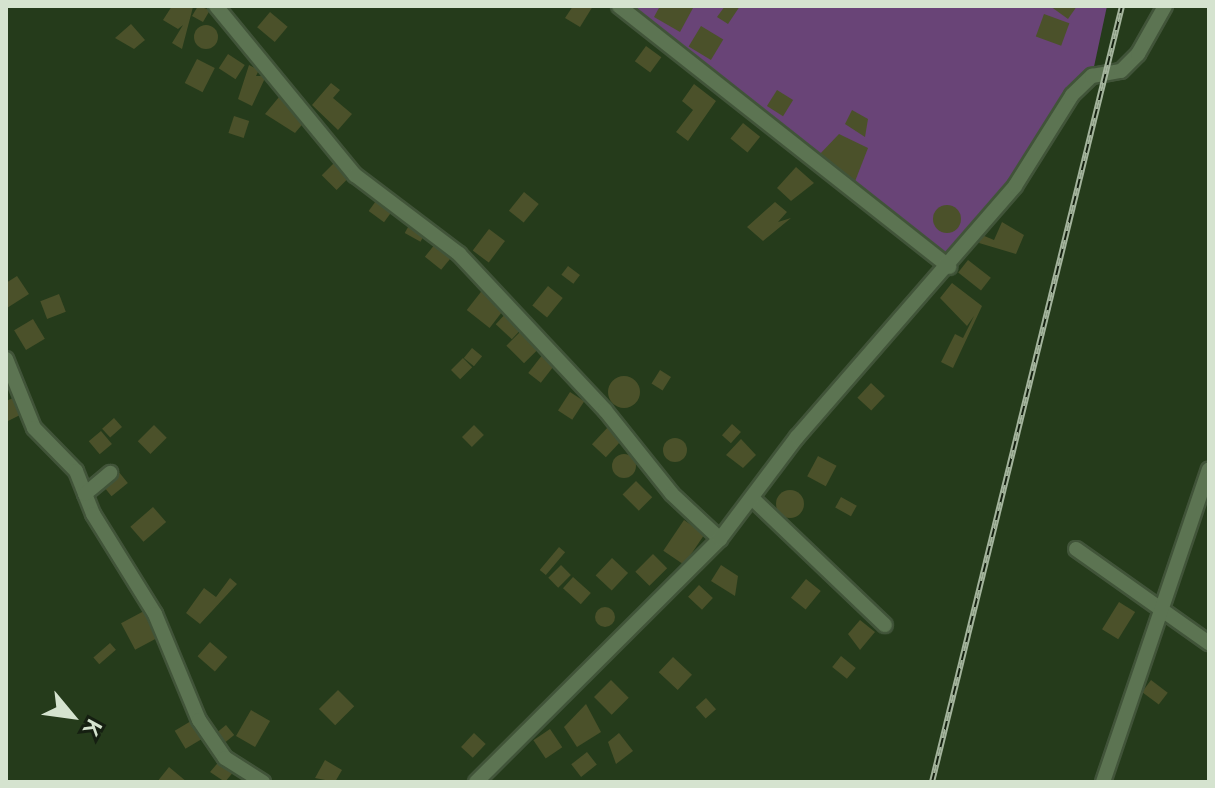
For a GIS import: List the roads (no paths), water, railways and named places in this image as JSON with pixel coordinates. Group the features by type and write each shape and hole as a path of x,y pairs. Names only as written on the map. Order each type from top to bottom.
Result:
{"street":[{"path":"216,6 355,175 459,254 605,410 672,494 720,539"},
{"path":"619,6 949,267"},
{"path":"476,782 720,539 754,500 797,437 949,267 1015,186 1072,95 1092,76 1121,71 1138,54 1165,6"},
{"path":"6,359 34,428 76,471 85,494 155,614 199,720 225,758 263,782"},
{"path":"1103,782 1165,612 1209,469"},
{"path":"85,494 110,473"},
{"path":"754,500 885,625"},
{"path":"1076,549 1209,643"}],"railway":[{"path":"932,782 1122,6"}]}
